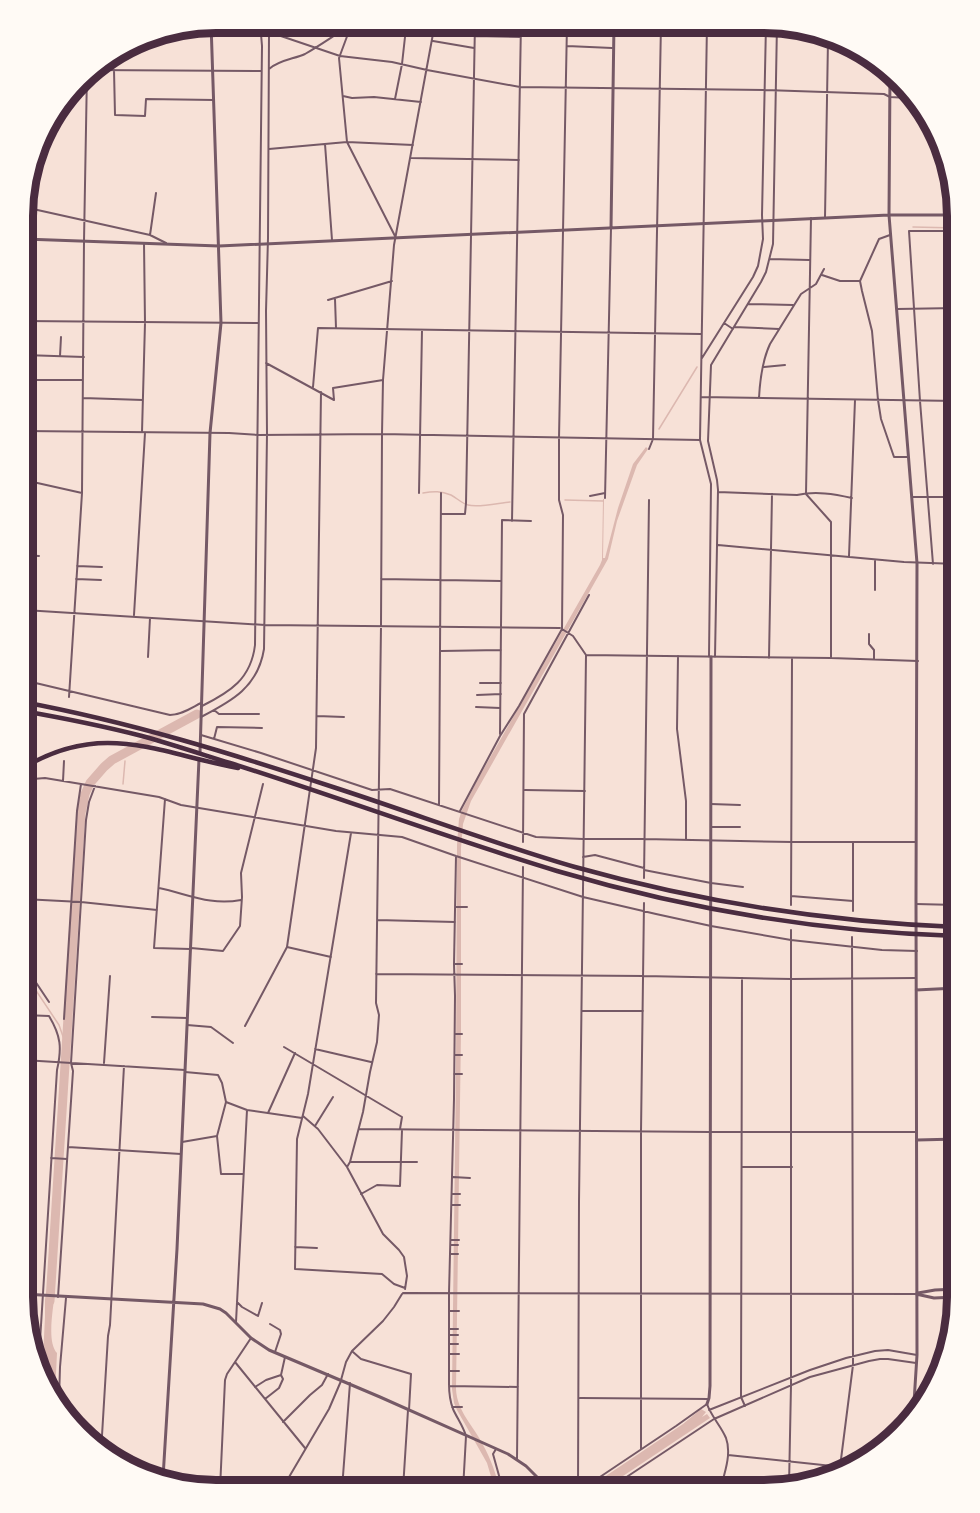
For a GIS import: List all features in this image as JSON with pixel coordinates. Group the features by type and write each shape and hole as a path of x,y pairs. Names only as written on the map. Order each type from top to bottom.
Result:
{"highway":[{"path":"33,704 188,741 596,872 706,898 796,913 906,925 947,927"},
{"path":"33,713 79,721 160,741 187,752 259,772 467,842 596,882 671,900 796,922 947,936"},
{"path":"33,763 57,751 87,743 127,743 187,752"}],"street":[{"path":"164,1473 198,808 210,433 222,323 211,33"},
{"path":"201,717 240,694 254,678 262,658 267,434 269,33"},
{"path":"33,682 176,715 235,687 253,658 258,435 261,34 269,33 280,36 340,56 382,60 520,87 765,90 884,94 902,97"},
{"path":"269,69 315,48 338,33"},
{"path":"349,33 340,56 347,142 396,238"},
{"path":"395,99 405,33"},
{"path":"347,1167 367,1095 379,1015 376,1003 376,974 383,380 396,238 434,33"},
{"path":"512,520 521,33"},
{"path":"460,812 500,736 562,629 563,515 559,500 559,438 567,33"},
{"path":"605,498 614,33"},
{"path":"649,449 653,439 656,334 661,33"},
{"path":"595,1480 707,1404 709,1399 711,484 700,440 706,33"},
{"path":"701,360 758,266 763,239 766,33"},
{"path":"712,657 718,491 708,441 711,365 766,272 773,244 777,34"},
{"path":"441,514 465,514 475,36 521,37"},
{"path":"433,41 474,48"},
{"path":"825,218 828,45"},
{"path":"567,46 614,48"},
{"path":"114,69 115,115 145,116 146,99 214,100"},
{"path":"106,70 262,71"},
{"path":"890,84 890,235 917,563 917,1354 914,1402"},
{"path":"69,697 82,493 88,85"},
{"path":"342,96 421,102"},
{"path":"269,148 347,142 413,145"},
{"path":"325,144 332,241"},
{"path":"411,158 519,160"},
{"path":"150,235 156,193"},
{"path":"34,209 150,235 168,244"},
{"path":"33,239 219,246 811,218 947,215"},
{"path":"811,218 806,494 831,522 831,658"},
{"path":"911,224 911,231 909,231 913,309 933,564"},
{"path":"942,224 942,231"},
{"path":"911,231 947,231"},
{"path":"890,235 879,239 860,281 872,331 881,419 894,457 909,457"},
{"path":"134,616 143,433 144,243"},
{"path":"770,259 810,260"},
{"path":"759,398 766,352 802,292 810,289 819,280 824,269"},
{"path":"822,275 840,281 860,281"},
{"path":"328,300 392,281"},
{"path":"34,297 35,321 259,323"},
{"path":"335,299 336,328"},
{"path":"748,304 794,305"},
{"path":"701,398 947,401 947,308 897,309"},
{"path":"724,323 733,328 780,329"},
{"path":"313,387 318,328 701,334"},
{"path":"419,493 422,330"},
{"path":"60,356 61,337"},
{"path":"33,355 84,357"},
{"path":"266,363 334,400 333,388 383,380"},
{"path":"763,367 785,365"},
{"path":"33,380 83,380"},
{"path":"245,1026 287,947 316,748 321,392"},
{"path":"83,398 143,400"},
{"path":"849,556 855,400"},
{"path":"33,431 700,440"},
{"path":"33,482 82,493"},
{"path":"710,490 797,495 833,494 852,498"},
{"path":"439,805 441,493"},
{"path":"590,496 606,493"},
{"path":"769,658 772,494"},
{"path":"911,497 947,497"},
{"path":"644,878 649,500"},
{"path":"500,736 502,520 531,521"},
{"path":"717,545 947,564"},
{"path":"33,556 39,556"},
{"path":"875,559 875,590"},
{"path":"77,566 102,567"},
{"path":"76,579 100,580"},
{"path":"381,579 502,581"},
{"path":"523,842 524,714 589,596"},
{"path":"33,611 264,625 562,629 573,636 586,656 578,1480"},
{"path":"148,657 150,618"},
{"path":"869,634 869,644 874,650 874,659"},
{"path":"440,651 501,650"},
{"path":"586,656 918,661"},
{"path":"678,656 677,729 686,801 686,839"},
{"path":"791,905 792,658"},
{"path":"480,683 501,683"},
{"path":"477,694 501,694"},
{"path":"476,707 501,708"},
{"path":"214,710 219,714 259,714"},
{"path":"317,716 344,717"},
{"path":"214,739 217,727 262,728"},
{"path":"200,735 372,790 390,789 536,837 916,842"},
{"path":"63,781 64,761"},
{"path":"33,780 39,778 63,781 255,818 351,833 402,837 582,897 711,926 791,940 882,950 916,951"},
{"path":"64,1019 77,811 81,784"},
{"path":"165,799 154,948 223,951 240,926 241,873 263,784"},
{"path":"57,1297 68,1147 86,820 95,786"},
{"path":"523,790 585,791"},
{"path":"711,804 740,805"},
{"path":"711,827 740,827"},
{"path":"351,833 313,1063 297,1139 295,1269 382,1274 394,1284 405,1288"},
{"path":"853,911 854,842"},
{"path":"583,857 595,855 644,869 742,887"},
{"path":"456,856 456,1055 449,1386 452,1407 466,1436 464,1480"},
{"path":"517,1460 523,867"},
{"path":"159,888 213,902 242,899"},
{"path":"791,896 853,901"},
{"path":"33,899 157,910"},
{"path":"641,1449 644,903"},
{"path":"916,904 947,905"},
{"path":"457,907 467,907"},
{"path":"377,920 456,924"},
{"path":"789,1478 792,1167 791,930"},
{"path":"841,1463 853,1365 852,937"},
{"path":"287,947 331,957"},
{"path":"456,964 462,964"},
{"path":"376,974 792,979 916,978"},
{"path":"104,1065 110,976"},
{"path":"33,978 49,1002"},
{"path":"742,978 741,1397 745,1406"},
{"path":"916,990 947,988"},
{"path":"582,1011 643,1011"},
{"path":"33,1015 49,1016 61,1042 57,1070 40,1348"},
{"path":"152,1017 188,1018"},
{"path":"187,1025 211,1027 233,1043"},
{"path":"456,1034 462,1034"},
{"path":"284,1047 402,1117 400,1186 377,1185 361,1194"},
{"path":"315,1049 372,1062"},
{"path":"268,1113 296,1053"},
{"path":"456,1055 462,1055"},
{"path":"33,1061 218,1075 226,1101 218,1136 221,1174 243,1174"},
{"path":"102,1439 124,1066"},
{"path":"455,1074 462,1074"},
{"path":"315,1126 333,1097"},
{"path":"226,1101 247,1110 302,1117 315,1126 347,1167 383,1234 404,1257 407,1276 403,1293 383,1321 352,1351 329,1409 287,1480"},
{"path":"236,1322 247,1110"},
{"path":"359,1129 917,1132"},
{"path":"182,1142 218,1136"},
{"path":"917,1140 947,1139"},
{"path":"68,1147 181,1154"},
{"path":"51,1158 67,1160"},
{"path":"350,1162 417,1162"},
{"path":"742,1167 792,1167"},
{"path":"453,1177 470,1178"},
{"path":"452,1194 460,1194"},
{"path":"452,1205 460,1205"},
{"path":"452,1222 459,1222"},
{"path":"451,1240 459,1240"},
{"path":"451,1245 459,1245"},
{"path":"295,1247 317,1248"},
{"path":"450,1254 458,1254"},
{"path":"916,1294 947,1289"},
{"path":"403,1293 852,1293 916,1294 934,1298 947,1297"},
{"path":"33,1295 203,1304 220,1309 251,1338 274,1352 350,1383 496,1449 517,1460 540,1480"},
{"path":"59,1392 66,1298"},
{"path":"237,1302 258,1316 262,1303"},
{"path":"449,1311 459,1311"},
{"path":"270,1324 280,1330 281,1334 274,1352"},
{"path":"450,1329 459,1329"},
{"path":"450,1335 458,1335"},
{"path":"220,1480 225,1380 251,1338"},
{"path":"450,1344 458,1344"},
{"path":"709,1410 791,1377 852,1357 888,1350 917,1354"},
{"path":"352,1351 361,1359 411,1374 404,1480"},
{"path":"449,1354 459,1354"},
{"path":"265,1399 279,1388 283,1379 281,1374 285,1356"},
{"path":"622,1480 714,1419 810,1377 868,1361 888,1359 916,1364"},
{"path":"235,1362 305,1449"},
{"path":"449,1371 459,1371"},
{"path":"255,1387 281,1374"},
{"path":"283,1422 322,1385 328,1374"},
{"path":"343,1480 350,1383"},
{"path":"449,1386 518,1387"},
{"path":"580,1398 709,1399"},
{"path":"707,1404 728,1446 727,1465 723,1480"},
{"path":"452,1407 462,1407"},
{"path":"496,1449 493,1454 500,1480"},
{"path":"727,1455 833,1466"}],"shaded area":[{"path":"646,447 648,449 637,465 617,521 608,559 471,801 463,824 456,1389 459,1405 493,1467 497,1480 492,1480 487,1463 457,1410 452,1389 459,819 479,777 600,565 603,499 603,558 605,558 618,508 633,464"},
{"path":"47,1289 55,1290 51,1332 57,1353 55,1386 43,1356"},
{"path":"701,1409 706,1412 702,1417 707,1414 710,1418 617,1480 600,1480 683,1424"}],"waterway":[{"path":"913,227 947,228"},
{"path":"659,429 697,367"},
{"path":"423,493 444,493 472,506 510,502"},
{"path":"565,500 603,501"},
{"path":"50,1301 81,813 85,794 90,783 112,760 197,714"},
{"path":"123,784 125,761"},
{"path":"33,986 59,1025 66,1045"}]}
